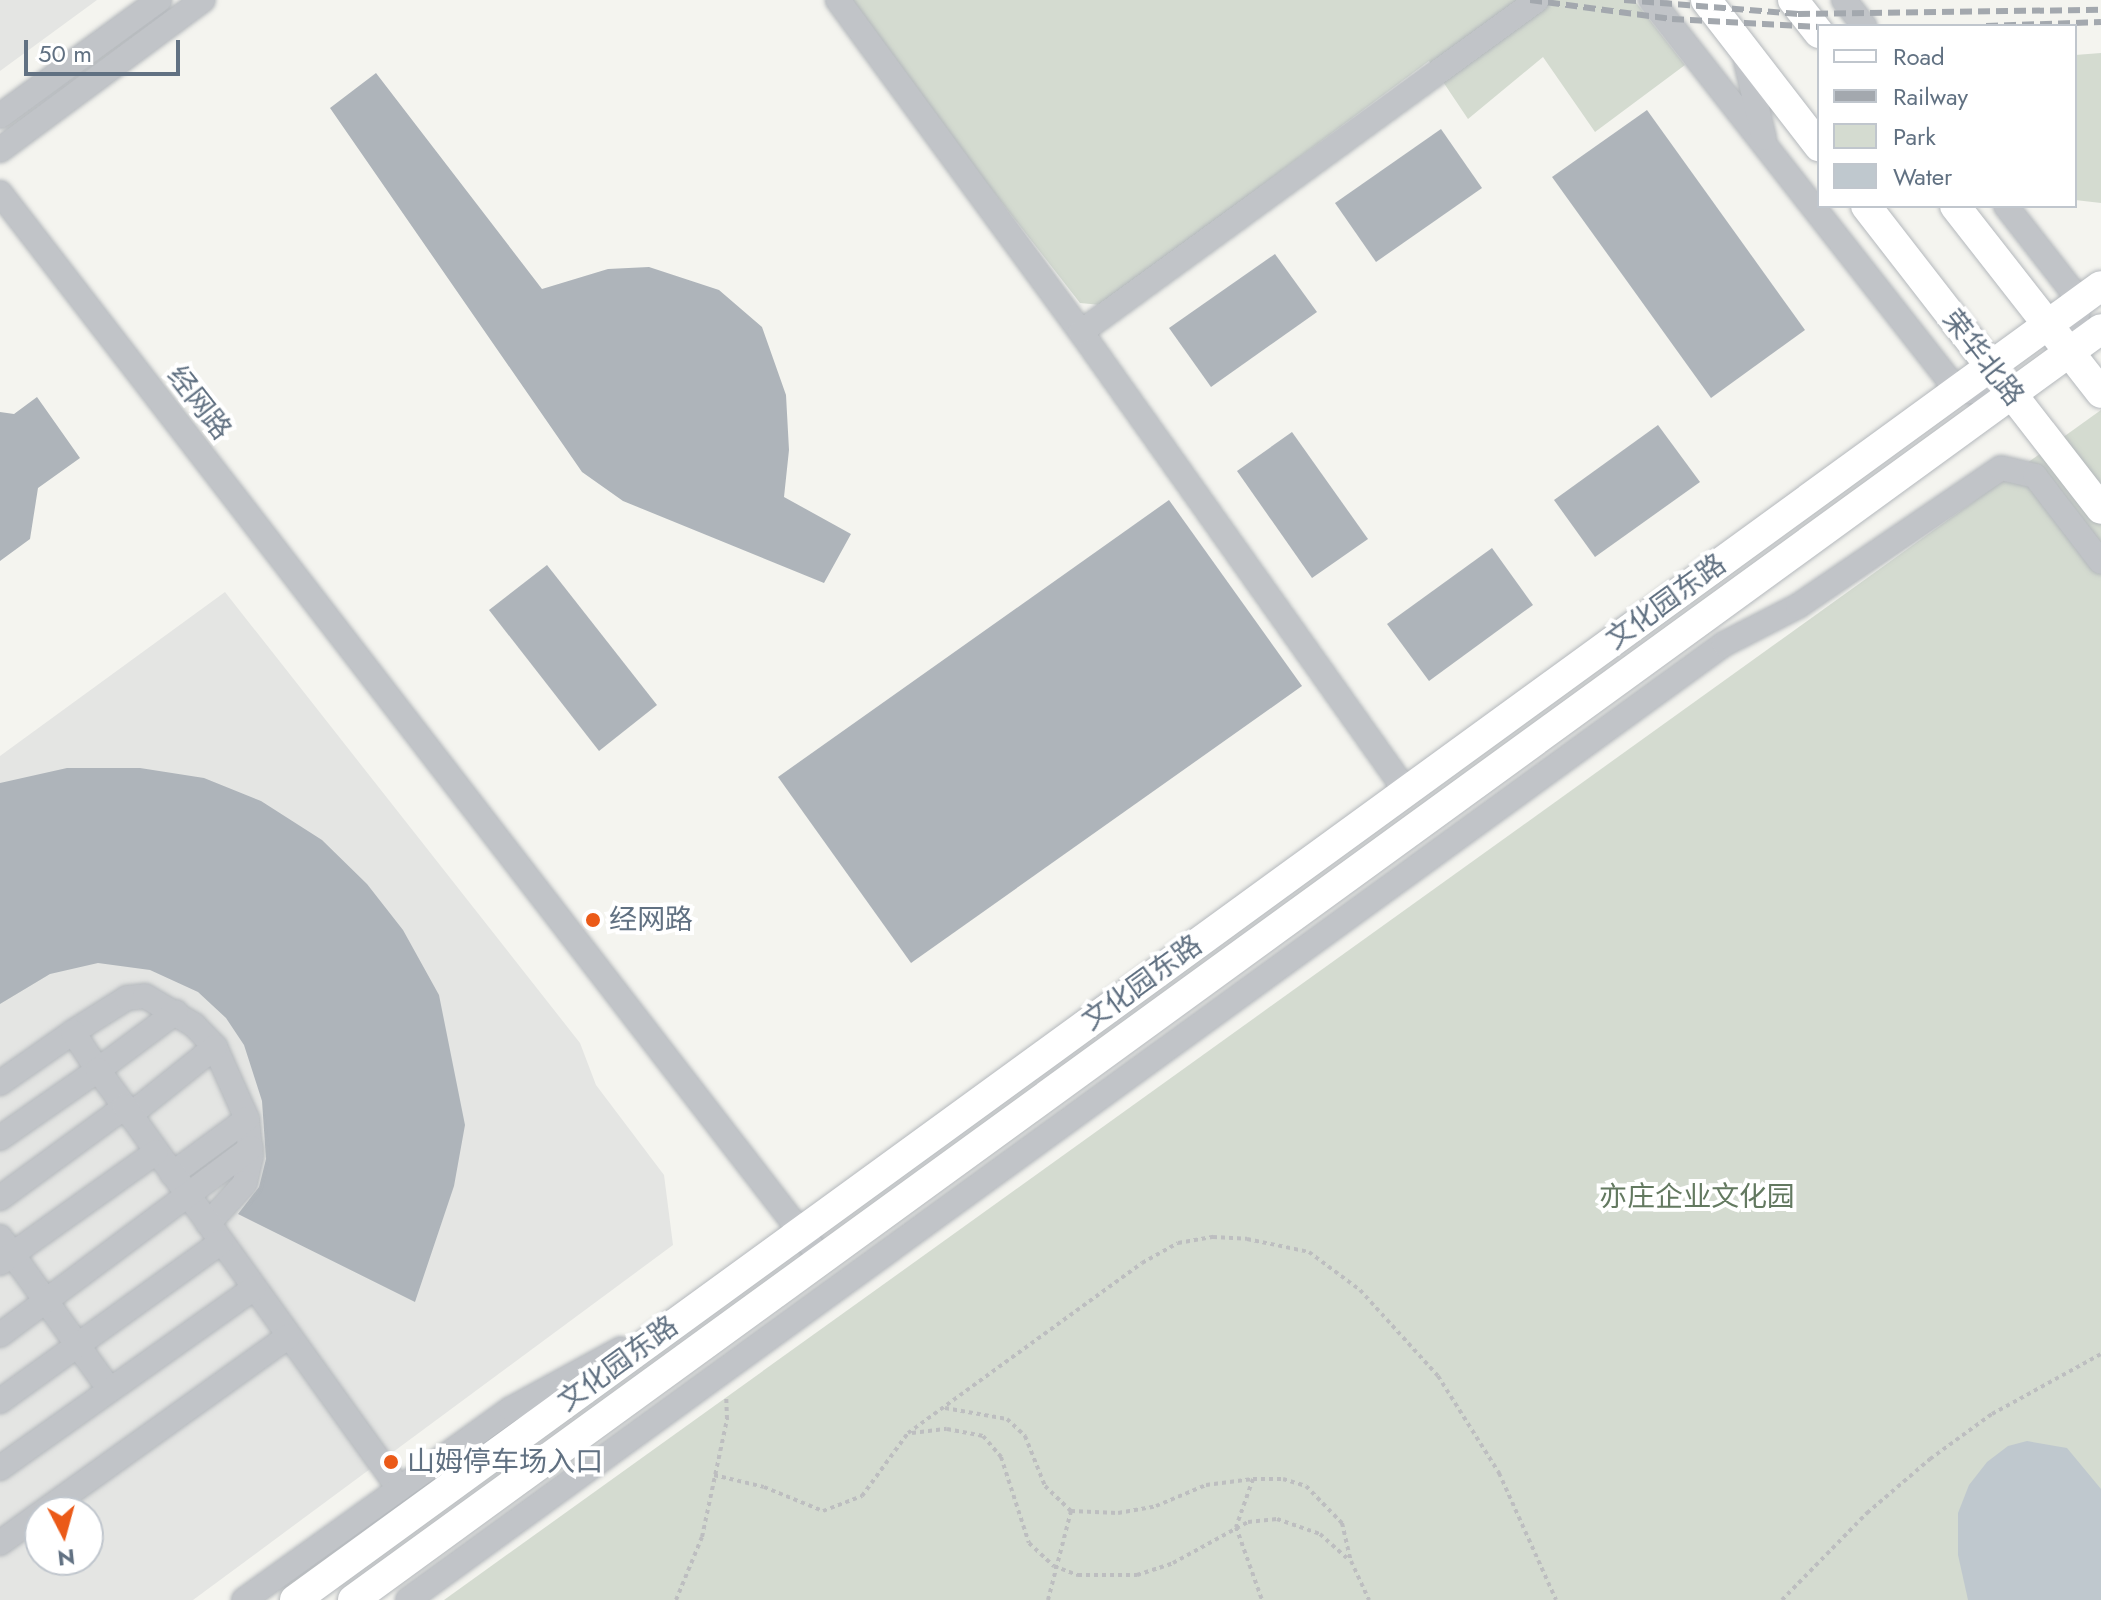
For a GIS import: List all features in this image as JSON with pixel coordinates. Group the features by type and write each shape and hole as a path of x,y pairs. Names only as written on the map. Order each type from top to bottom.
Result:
{"main road":[{"path":"1706,0 1817,143"},
{"path":"1793,0 1817,30"},
{"name":"荣华北路","path":"1868,208 2101,509"},
{"path":"1957,208 2101,393"},
{"name":"文化园东路","path":"295,1600 2091,294"},
{"name":"文化园东路","path":"353,1600 820,1257 2101,329"}],"street":[{"path":"0,116 159,0"},
{"path":"0,150 203,0"},
{"path":"838,0 1081,332 1406,791"},
{"path":"1081,332 1537,0"},
{"path":"1651,0 1957,390 2012,395"},
{"path":"1844,0 1862,24"},
{"path":"1743,47 1765,145"},
{"name":"经网路","path":"0,193 820,1257"},
{"path":"2008,208 2091,294 2069,352"},
{"path":"1606,689 1724,644 1798,606 2001,468 2035,476 2101,562"},
{"path":"408,1600 725,1373 1724,644"},
{"path":"0,1083 127,998 145,996 176,1012 215,1047 247,1119 251,1148 245,1183 214,1233 0,1401"},
{"path":"0,1138 176,1012"},
{"path":"73,1032 189,1199 399,1489"},
{"path":"0,1198 215,1047"},
{"path":"172,1174 247,1119"},
{"path":"0,1335 189,1199 251,1148"},
{"path":"0,1263 156,1152"},
{"path":"0,1237 110,1390"},
{"path":"0,1468 254,1288"},
{"path":"244,1600 511,1409 686,1314"},
{"path":"65,1496 289,1336"},
{"path":"435,1581 484,1504"},
{"path":"0,1543 24,1525"}],"path":[{"path":"714,1475 764,1487 823,1511 862,1496 908,1433 1142,1263 1178,1243 1213,1237 1309,1252 1360,1290 1438,1376 1499,1473 1556,1600"},
{"path":"1782,1600 1867,1513 1930,1459 1992,1414 2101,1354"},
{"path":"676,1600 702,1537 727,1419 725,1373"},
{"path":"944,1408 1007,1419 1025,1436 1045,1486 1071,1511 1118,1513 1156,1506 1206,1485 1253,1479 1295,1482 1326,1502 1342,1523 1351,1561 1369,1600"},
{"path":"908,1433 947,1429 983,1436 1001,1457 1029,1543 1054,1566 1105,1579 1137,1575 1173,1563 1236,1527 1277,1519 1299,1522 1351,1561"},
{"path":"1253,1479 1236,1527 1262,1600"},
{"path":"1048,1600 1054,1566 1071,1511"}],"shaded area":[{"path":"0,0 97,0 0,71"},
{"path":"225,592 580,1043 596,1085 664,1175 673,1245 193,1600 0,1600 0,756"}],"green space":[{"path":"844,0 1634,0 1685,65 1595,132 1543,57 1468,119 1429,61 1101,305 1080,303"},
{"path":"2101,53 2101,203 2077,200 2077,55"},
{"name":"亦庄企业文化园","path":"2101,410 2101,1600 444,1600"}],"water":[{"path":"2027,1441 2067,1448 2101,1489 2101,1600 1968,1600 1958,1555 1958,1513 1969,1485 1987,1462 2008,1446"}],"building":[{"path":"376,73 542,289 608,269 649,267 719,290 762,327 786,395 789,450 784,497 851,534 824,583 623,501 582,472 330,108"},
{"path":"1647,110 1805,330 1711,398 1552,177"},
{"path":"1441,129 1482,188 1376,262 1335,203"},
{"path":"1275,254 1317,312 1211,387 1169,328"},
{"path":"37,397 80,458 38,488 30,539 0,561 0,412 14,414"},
{"path":"1658,425 1700,482 1595,557 1554,500"},
{"path":"1292,432 1368,539 1312,578 1237,471"},
{"path":"1169,500 1302,686 911,963 778,777"},
{"path":"1492,548 1533,605 1429,681 1387,624"},
{"path":"547,565 657,705 599,751 489,610"},
{"path":"67,768 140,768 204,778 261,801 322,840 367,884 403,930 439,995 465,1125 454,1186 415,1302 238,1214 259,1187 266,1159 262,1101 244,1045 226,1018 198,992 150,970 98,963 50,974 0,1004 0,783"}],"railway":[{"path":"1530,0 1672,19 1817,27"},
{"path":"1624,0 1798,14 2101,10"},
{"path":"2044,24 2101,22"}],"place":[{"name":"经网路","path":"593,920"},
{"name":"山姆停车场入口","path":"391,1462"}]}
